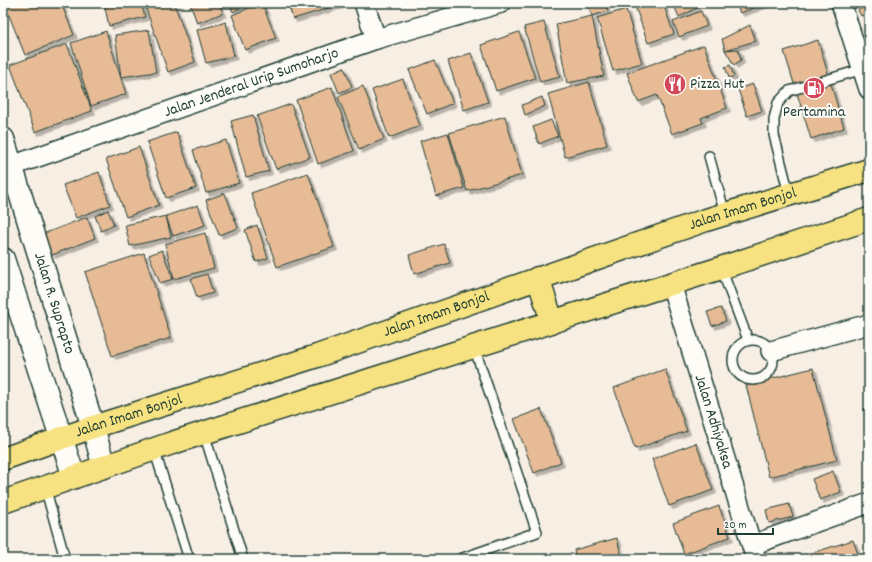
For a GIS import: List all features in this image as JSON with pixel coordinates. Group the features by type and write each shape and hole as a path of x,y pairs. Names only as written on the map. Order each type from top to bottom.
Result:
{"highway":[{"name":"Jalan Imam Bonjol","path":"3,459 94,427 316,356 725,214 869,170"},
{"path":"3,502 154,449 721,268 869,219"},
{"path":"538,278 552,321"}],"main road":[{"name":"Jalan R. Suprapto","path":"3,139 8,168 94,427 104,467"},
{"path":"3,258 74,477"}],"street":[{"path":"364,3 376,39"},
{"name":"Jalan Jenderal Urip Sumoharjo","path":"8,168 376,39 501,3"},
{"path":"841,3 869,89"},
{"name":"Jalan Adhiyaksa","path":"671,284 754,552"},
{"path":"771,351 869,324"},
{"path":"754,552 869,503"}],"lane":[{"path":"789,194 774,135 774,119 778,103 789,91 863,70"},
{"path":"709,156 725,214"},
{"path":"721,268 748,340"},
{"path":"748,340 762,342 771,351 772,365 764,376 751,380 739,374 733,361 737,348 748,340"},
{"path":"460,559 538,532 474,347"},
{"path":"204,433 243,559"},
{"path":"154,449 189,559"},
{"path":"45,487 65,559"}],"building":[{"path":"4,3 61,3 74,35 25,55"},
{"path":"104,3 141,3 145,17 109,26"},
{"path":"144,3 174,3 195,62 168,72"},
{"path":"190,3 219,3 223,13 197,23"},
{"path":"229,3 247,3 248,4 233,12"},
{"path":"262,3 276,38 245,50 232,15"},
{"path":"288,3 345,3 293,19"},
{"path":"594,3 605,3 608,11 592,16 588,5"},
{"path":"634,3 663,3 674,34 648,43"},
{"path":"673,3 695,3 697,8 679,17"},
{"path":"736,3 764,3 765,4 740,13"},
{"path":"869,5 869,13 861,16 858,10"},
{"path":"626,9 642,63 613,71 597,18"},
{"path":"701,11 707,26 679,37 673,22"},
{"path":"592,16 604,76 567,83 556,24"},
{"path":"226,22 234,56 206,63 197,30"},
{"path":"544,22 560,77 540,82 524,27"},
{"path":"750,25 756,41 725,50 722,39"},
{"path":"149,30 156,72 121,77 115,35"},
{"path":"106,31 126,94 91,106 71,43"},
{"path":"519,32 535,78 496,91 481,45"},
{"path":"818,40 844,128 811,139 784,51"},
{"path":"67,44 92,111 35,132 10,65"},
{"name":"Pizza Hut","path":"704,45 727,108 701,118 703,123 672,134 657,95 638,102 627,73"},
{"path":"738,49 741,60 734,65 725,50"},
{"path":"471,53 488,102 464,110 448,61"},
{"path":"435,60 453,103 427,114 409,70"},
{"path":"730,65 734,76 729,78 725,67"},
{"path":"344,67 352,87 339,93 331,73"},
{"path":"403,79 420,126 389,138 372,90"},
{"path":"589,82 607,145 565,157 548,94"},
{"path":"753,84 762,111 747,116 738,89"},
{"path":"363,86 384,139 359,150 338,97"},
{"path":"332,87 354,151 318,164 296,100"},
{"path":"542,97 545,106 525,115 522,105"},
{"path":"291,104 310,157 276,169 257,116"},
{"path":"253,115 269,171 246,177 231,121"},
{"path":"505,116 522,175 467,191 449,133"},
{"path":"551,120 558,136 539,144 533,127"},
{"path":"177,132 196,188 166,198 147,142"},
{"path":"448,133 464,188 436,196 420,141"},
{"path":"226,140 239,183 206,193 193,150"},
{"path":"139,147 159,205 126,217 106,159"},
{"path":"99,172 110,205 76,218 63,185"},
{"path":"308,173 334,247 277,267 251,193"},
{"path":"225,193 238,228 219,235 206,200"},
{"path":"198,205 205,225 173,236 166,216"},
{"path":"108,210 114,225 101,231 95,216"},
{"path":"166,216 171,237 130,246 125,225"},
{"path":"87,217 95,238 52,255 43,234"},
{"path":"257,225 268,258 256,262 245,230"},
{"path":"205,233 214,268 174,279 165,244"},
{"path":"444,244 450,263 414,274 409,255"},
{"path":"162,250 173,279 160,283 149,255"},
{"path":"144,253 171,338 112,356 85,272"},
{"path":"207,274 213,293 197,298 191,279"},
{"path":"721,308 726,321 712,326 707,312"},
{"path":"813,368 837,460 769,477 746,385"},
{"path":"665,369 687,431 635,449 614,388"},
{"path":"869,407 869,422 864,409"},
{"path":"541,409 561,462 534,473 514,419"},
{"path":"696,443 713,490 669,506 652,459"},
{"path":"833,471 841,492 820,500 812,479"},
{"path":"789,504 793,517 769,523 766,510"},
{"path":"719,506 730,537 684,554 673,523"},
{"path":"617,538 622,559 576,559 574,550"},
{"path":"853,540 858,554 843,559 807,559 806,555"}],"place":[{"name":"Pizza Hut","path":"675,84"},
{"name":"Pertamina","path":"814,88"}]}
